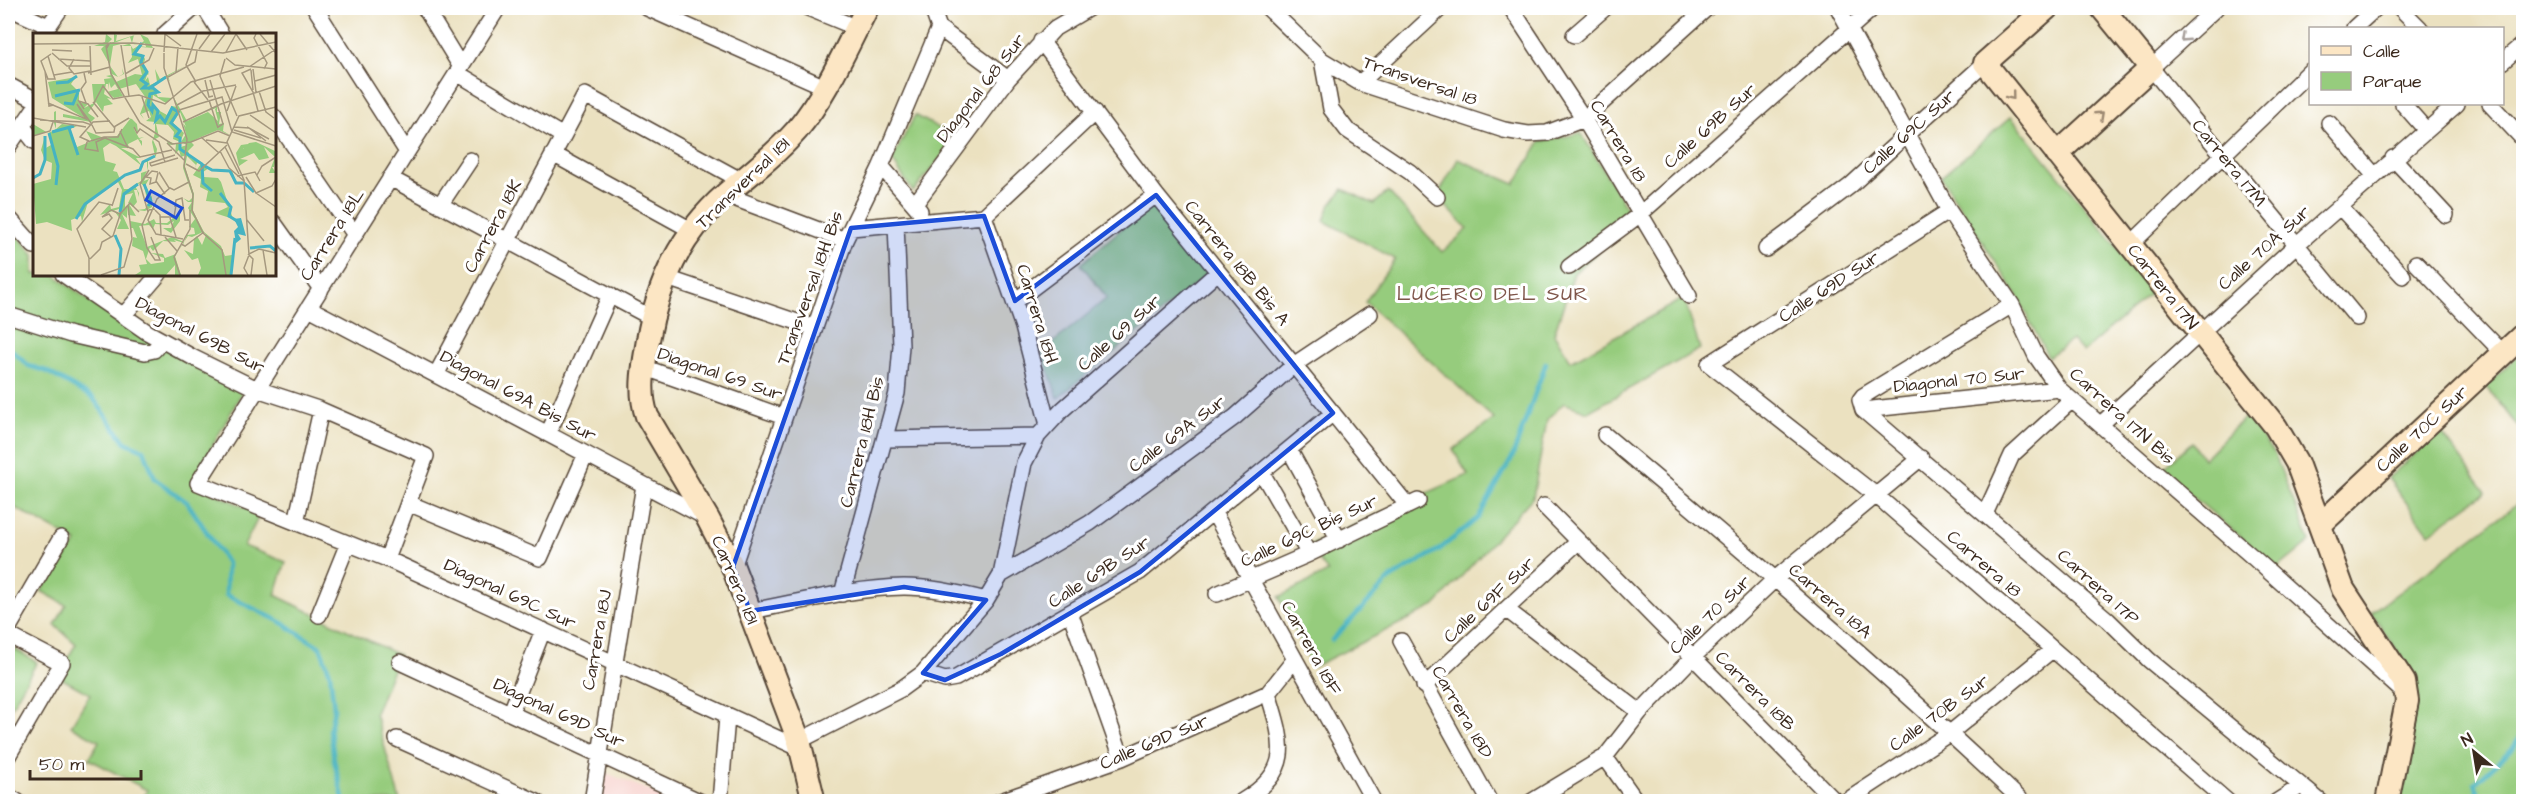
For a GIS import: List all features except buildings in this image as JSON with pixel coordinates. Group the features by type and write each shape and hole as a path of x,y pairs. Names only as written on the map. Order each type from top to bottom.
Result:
{"street":[{"path":"9,8 46,30 61,8"},
{"path":"166,33 194,8"},
{"path":"205,8 220,33"},
{"path":"315,8 407,152"},
{"path":"425,8 459,70 563,136"},
{"name":"Carrera 18L","path":"198,483 498,8"},
{"path":"647,8 825,87"},
{"path":"808,8 856,28"},
{"name":"Transversal 18I","path":"643,368 652,318 664,277 693,231 734,188 796,130 825,87 867,8"},
{"path":"932,8 939,28 1008,79"},
{"name":"Diagonal 68 Sur","path":"915,204 1008,79 1041,41 1055,27 1089,8"},
{"name":"Transversal 18","path":"1268,8 1322,60 1360,83 1504,130 1528,134 1547,133 1584,119"},
{"path":"1360,83 1441,8"},
{"name":"Carrera 18","path":"1511,8 1584,119 1689,296"},
{"path":"1574,35 1605,8"},
{"path":"1584,119 1707,8"},
{"name":"Carrera 17N Bis","path":"1838,8 1905,135 1949,211 2012,305 2036,356 2059,389 2407,695"},
{"name":"Calle 69B Sur","path":"1569,267 1639,215 1873,8"},
{"name":"Calle 69C Sur","path":"1766,249 1831,202 2047,8"},
{"name":"Carrera 17M","path":"2102,8 2295,246 2357,318"},
{"path":"2057,154 2216,8"},
{"path":"2355,27 2376,8"},
{"path":"2400,8 2419,27"},
{"name":"Transversal 18H Bis","path":"733,567 848,234 881,166 939,28"},
{"name":"Carrera 18B Bis A","path":"1041,41 1156,195 1333,412 1413,503"},
{"path":"2504,60 2523,43"},
{"path":"1322,60 1331,109 1347,130 1410,172 1437,197"},
{"name":"Carrera 17N","path":"1985,63 2284,438 2297,463 2321,524 2343,589 2401,676 2407,695"},
{"path":"2130,245 2309,72"},
{"path":"8,86 33,98"},
{"name":"Carrera 18K","path":"436,375 585,94 734,188"},
{"path":"2404,105 2426,130"},
{"name":"Calle 70A Sur","path":"2100,425 2295,246 2456,105"},
{"path":"2491,105 2523,140"},
{"path":"8,147 33,111"},
{"path":"734,188 848,234 896,224 984,216 1095,112"},
{"path":"276,120 355,235"},
{"path":"2328,123 2375,176"},
{"path":"23,127 33,140"},
{"path":"554,154 693,231"},
{"path":"2393,158 2446,215"},
{"path":"440,205 470,160"},
{"path":"881,166 929,221"},
{"path":"390,178 652,318"},
{"path":"1015,301 1156,195"},
{"path":"2340,207 2403,276"},
{"name":"Calle 69D Sur","path":"1709,364 1949,211"},
{"name":"Carrera 18H","path":"984,216 1015,301 1043,431"},
{"path":"8,217 33,245"},
{"name":"Carrera 18H Bis","path":"842,594 887,439 900,369 896,224"},
{"path":"276,226 321,289"},
{"path":"2416,263 2504,353"},
{"name":"Calle 69 Sur","path":"1043,431 1218,272"},
{"name":"Diagonal 69B Sur","path":"68,276 123,316 162,340 257,389 321,410 426,456 408,503"},
{"path":"123,316 157,276"},
{"path":"664,277 815,328"},
{"path":"548,434 610,295"},
{"path":"1863,403 2012,305"},
{"name":"Diagonal 69A Bis Sur","path":"309,308 708,519"},
{"name":"Calle 69A Sur","path":"1001,575 1090,523 1235,417 1295,364 1370,314"},
{"path":"8,315 71,335 146,352 154,350 162,340"},
{"name":"Calle 70C Sur","path":"2321,524 2523,334"},
{"name":"Carrera 18","path":"1709,364 1877,496 2228,801"},
{"name":"Diagonal 69 Sur","path":"643,368 784,417"},
{"name":"Carrera 18I","path":"643,368 642,400 647,416 708,519 733,567 800,745 814,801"},
{"name":"Diagonal 70 Sur","path":"1863,403 2059,389"},
{"path":"1985,514 2012,455 2072,400"},
{"name":"Carrera 17P","path":"1863,403 1921,458 2108,620 2149,660 2321,801"},
{"path":"296,522 321,410"},
{"name":"Calle 69B Sur","path":"922,674 945,680 956,678 1071,615 1140,572 1290,451 1333,412"},
{"path":"887,439 1043,431"},
{"path":"800,745 901,689 922,674 986,600 1001,575 1024,463 1043,431"},
{"name":"Carrera 18A","path":"1605,435 1775,579 1950,733 2023,801"},
{"path":"1290,451 1339,540"},
{"path":"387,559 408,503 540,558 586,454"},
{"name":"Calle 70 Sur","path":"1539,799 1605,758 1640,712 1693,657 1775,579 1921,458"},
{"path":"1262,473 1309,554"},
{"name":"Diagonal 69C Sur","path":"198,483 387,559 728,717 800,745"},
{"name":"Carrera 18J","path":"592,801 613,662 644,485"},
{"name":"Calle 69C Bis Sur","path":"1217,594 1309,554 1413,503"},
{"name":"Carrera 18B","path":"1544,506 1836,801"},
{"name":"Carrera 18F","path":"1214,513 1374,801"},
{"path":"8,629 61,538"},
{"name":"Calle 69F Sur","path":"1424,686 1508,610 1579,541"},
{"path":"319,615 348,543"},
{"path":"750,611 842,594 904,587 948,591 986,600"},
{"path":"1508,610 1640,712"},
{"path":"1071,615 1122,758"},
{"path":"511,712 543,630"},
{"path":"8,635 62,663 8,756"},
{"name":"Carrera 18D","path":"1401,641 1490,801"},
{"name":"Calle 70B Sur","path":"1845,801 1950,733 2052,650"},
{"name":"Calle 69D Sur","path":"998,801 1122,758 1268,693 1294,659"},
{"name":"Diagonal 69D Sur","path":"400,662 701,801"},
{"path":"1241,801 1266,783 1280,763 1281,735 1268,693"},
{"path":"2387,801 2407,695"},
{"path":"720,801 728,717"},
{"path":"397,739 537,801"},
{"path":"1605,758 1637,801"},
{"path":"2276,801 2301,786"},
{"path":"8,796 18,801"}],"highlighted area":[{"path":"1156,195 1333,413 1140,572 1001,654 945,680 923,673 986,600 904,587 750,611 733,567 845,240 851,228 984,216 1015,301"}],"shaded area":[{"path":"604,772 675,801 599,802"}],"green space":[{"path":"915,115 957,138 913,192 892,160"},
{"path":"2011,117 2153,291 2083,352 2072,340 2048,357 2016,294 1941,177"},
{"path":"1581,133 1634,220 1574,273 1554,334 1571,361 1684,298 1700,349 1588,412 1564,403 1547,420 1533,497 1435,606 1313,667 1279,597 1328,572 1307,546 1468,475 1453,450 1494,419 1365,302 1395,259 1324,221 1329,207 1343,189 1374,204 1388,191 1442,252 1468,229 1437,197 1458,159 1515,184 1540,142"},
{"path":"1151,203 1208,274 1058,398 1042,352 1107,298 1081,264"},
{"path":"8,224 33,254 33,276 56,276 100,309 245,387 192,483 260,514 244,546 286,562 275,595 399,655 375,713 400,801 142,801 147,790 89,759 99,741 71,726 90,694 57,676 76,644 55,625 66,605 41,591 77,542 8,504"},
{"path":"2523,350 2523,433 2486,386"},
{"path":"2246,416 2274,453 2310,542 2278,568 2161,470 2192,442 2203,459"},
{"path":"2440,431 2486,492 2429,533 2388,478"},
{"path":"2523,500 2523,801 2392,801 2413,681 2410,670 2371,613"},
{"path":"8,645 37,662 11,708 8,709"}],"waterway":[{"path":"8,347 29,366 46,371 93,398 125,442 144,450 155,479 187,502 227,563 226,595 281,622 320,647 330,673 334,709 330,729 334,760 344,802"},
{"path":"1332,640 1391,578 1440,549 1478,518 1512,458 1546,363"},
{"path":"2482,802 2475,783 2513,748 2524,731"}],"district":[{"name":"LUCERO DEL SUR","path":"1493,294"}]}
